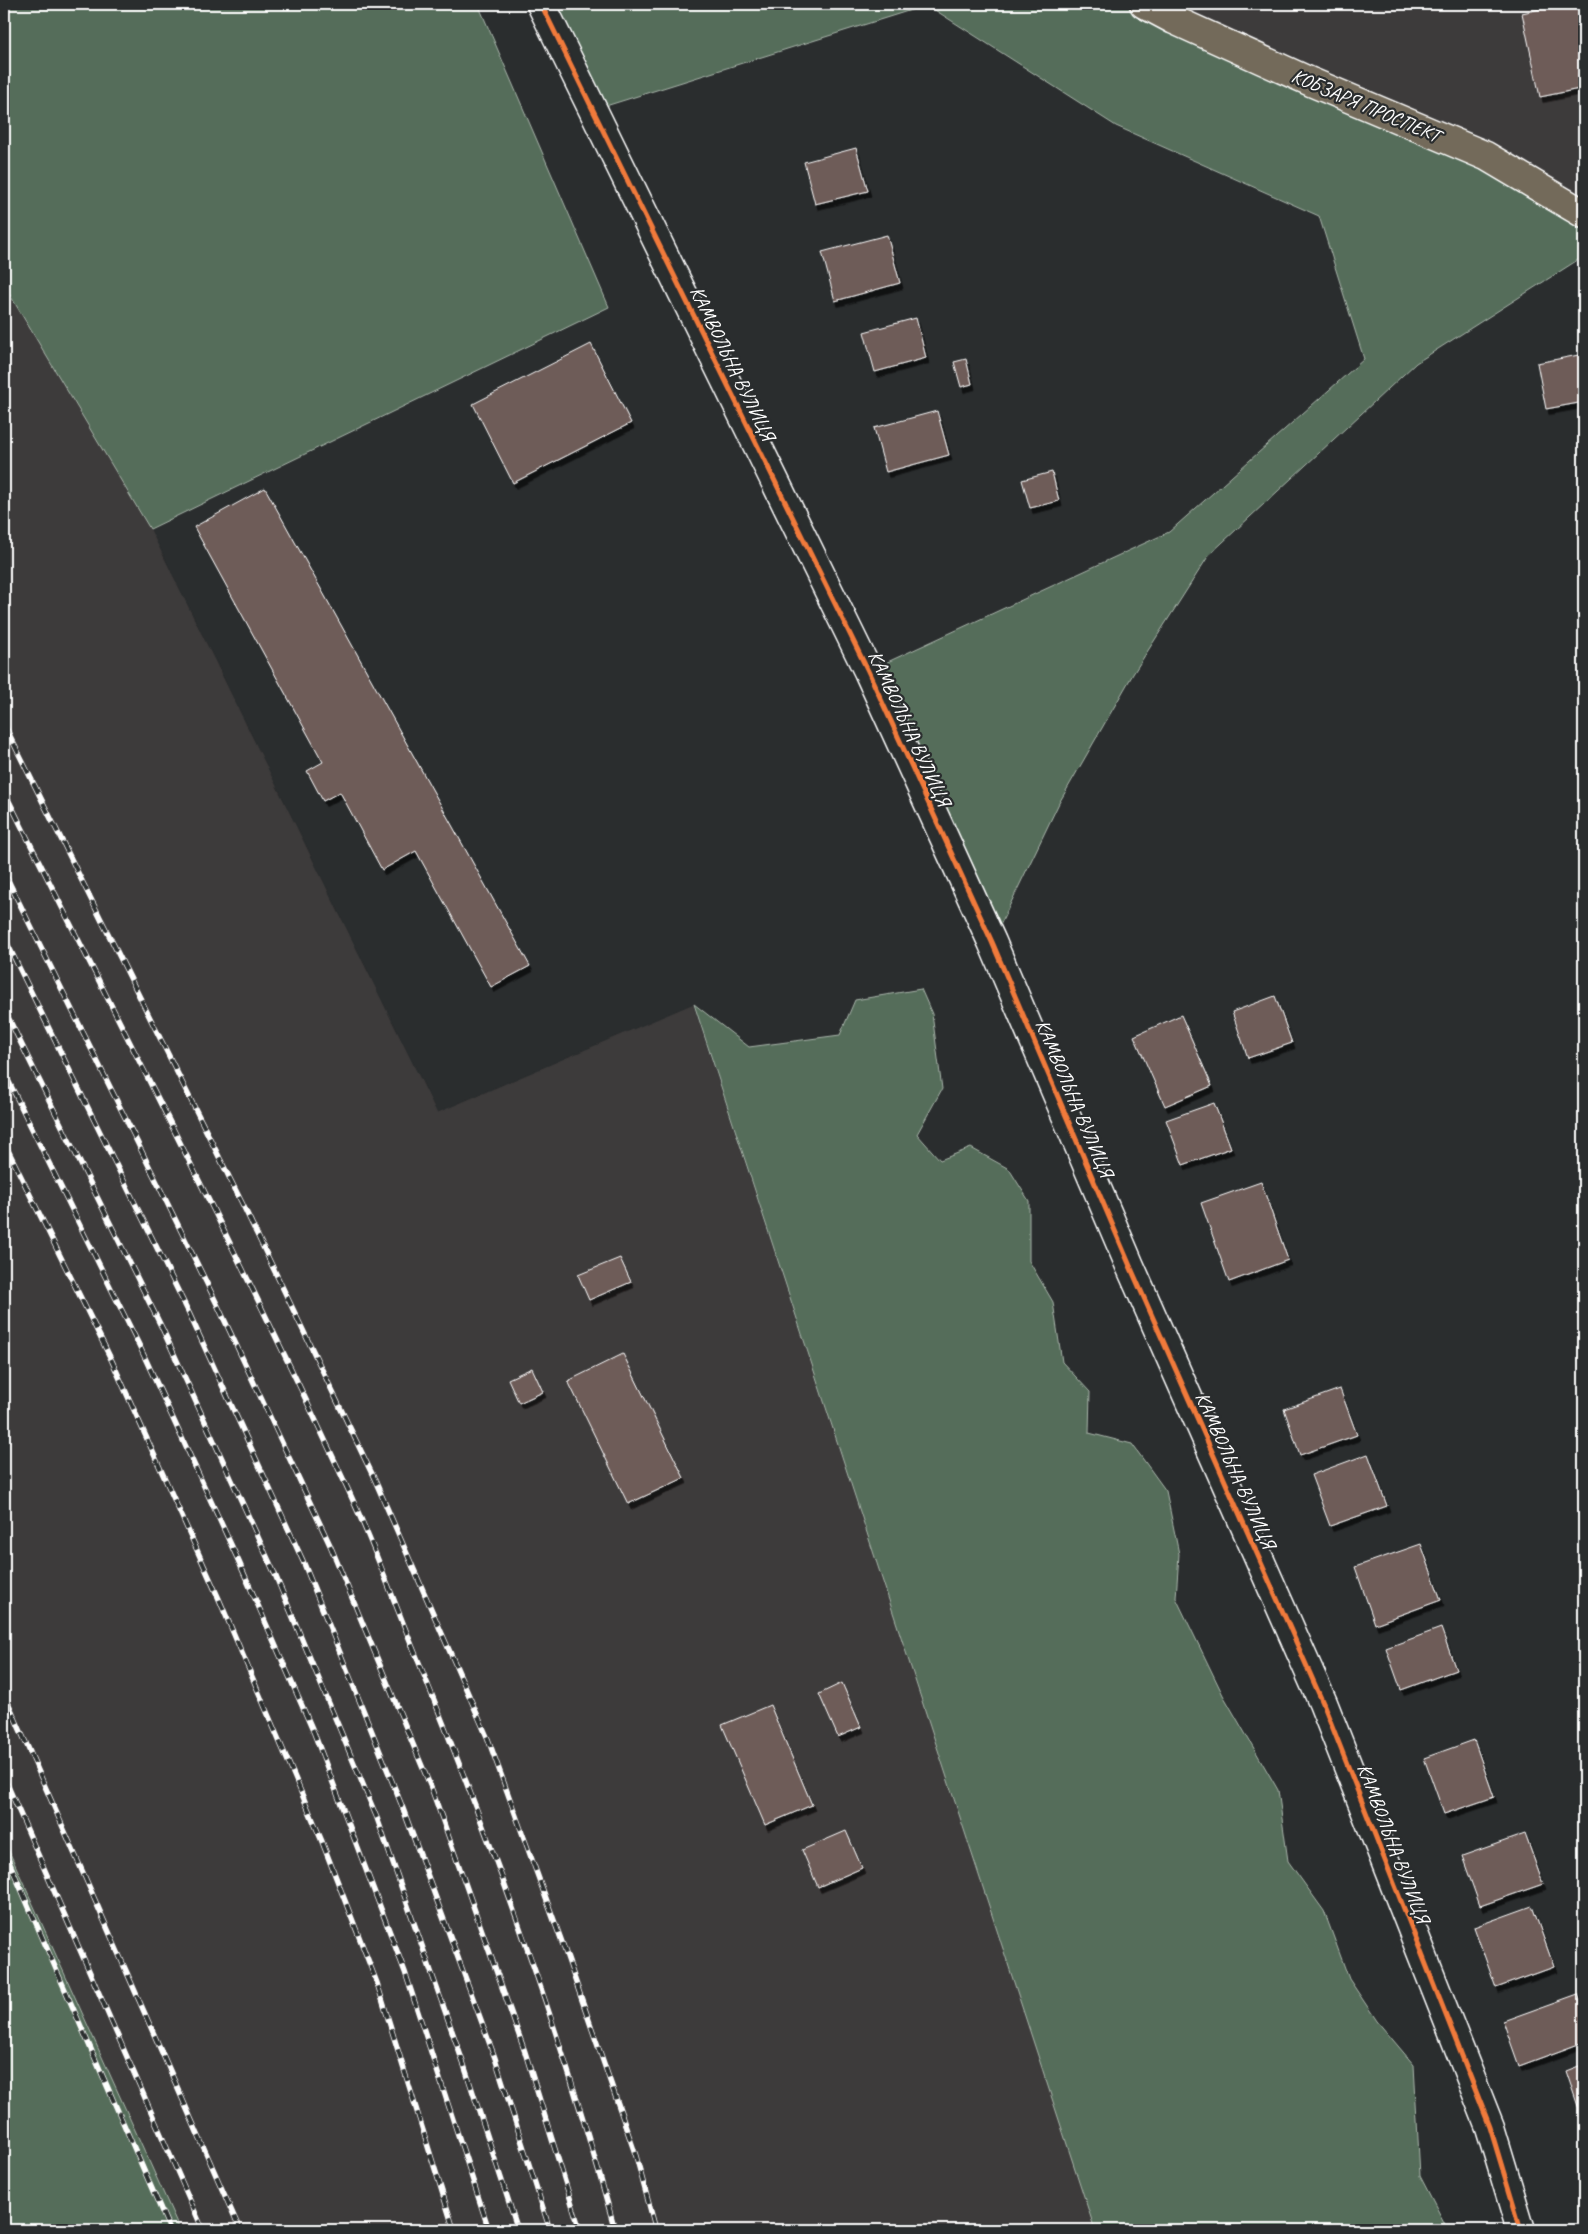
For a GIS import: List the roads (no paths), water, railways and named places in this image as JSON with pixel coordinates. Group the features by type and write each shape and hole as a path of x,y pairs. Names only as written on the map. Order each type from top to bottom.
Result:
{"main road":[{"name":"КОБЗАРЯ ПРОСПЕКТ","path":"1144,4 1174,20 1311,82 1486,156 1584,214"}],"street":[{"name":"КАМВОЛЬНА ВУЛИЦЯ","path":"541,4 868,671 992,942 1130,1266 1323,1703 1490,2128 1521,2230"}],"railway":[{"path":"4,724 242,1203 374,1478 488,1739 563,1945 636,2156 656,2230"},
{"path":"4,791 262,1309 365,1528 448,1735 501,1874 573,2087 615,2230"},
{"path":"4,872 217,1304 330,1545 432,1790 525,2052 580,2230"},
{"path":"4,937 189,1313 303,1561 402,1806 495,2058 550,2230"},
{"path":"4,1009 163,1330 274,1572 377,1818 464,2065 518,2230"},
{"path":"4,1072 140,1347 239,1562 314,1733 405,1972 489,2230"},
{"path":"4,1142 112,1361 219,1599 321,1839 377,1983 454,2230"},
{"path":"4,1693 240,2230"},
{"path":"4,1777 203,2230"},
{"path":"4,1850 170,2230"}]}
